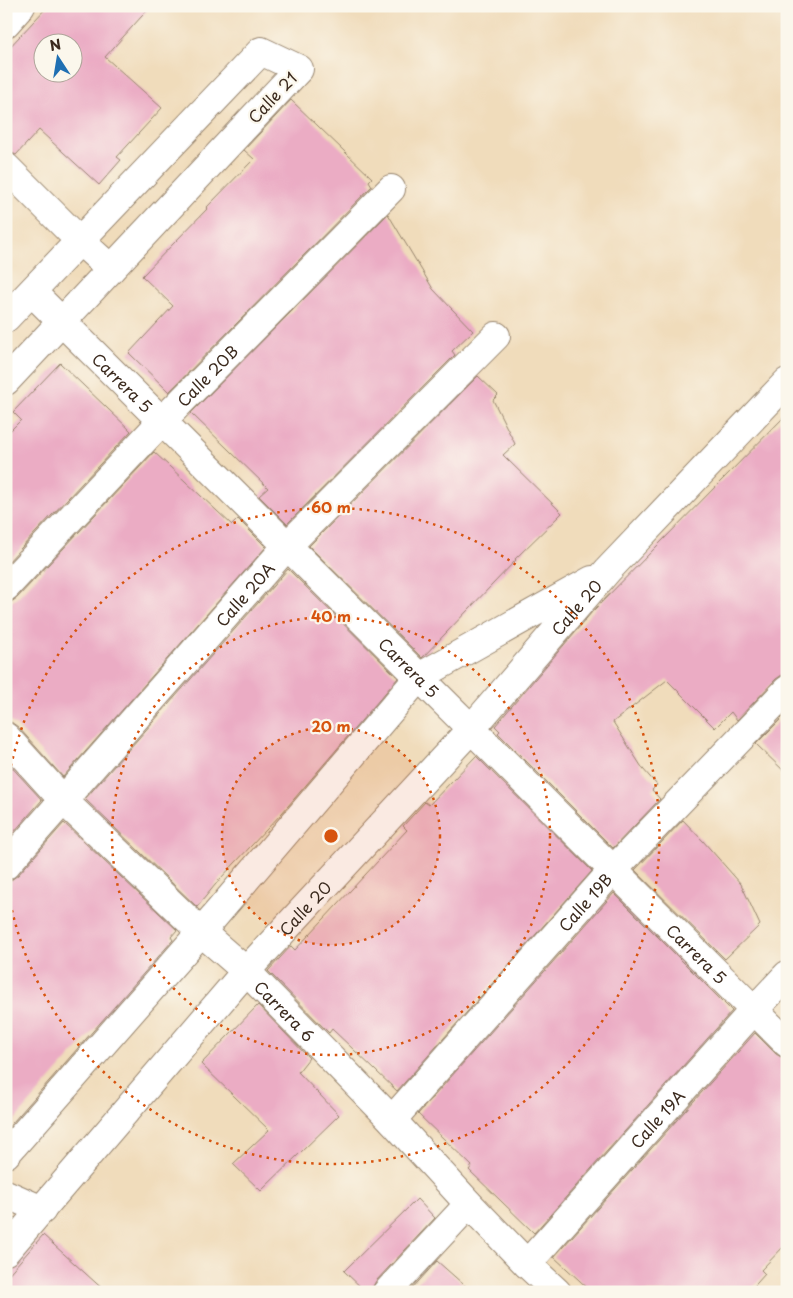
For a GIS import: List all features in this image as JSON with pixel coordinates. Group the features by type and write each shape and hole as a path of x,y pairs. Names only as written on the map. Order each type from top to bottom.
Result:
{"street":[{"path":"6,23 21,6"},
{"name":"Calle 21","path":"6,318 261,51 300,69 6,381"},
{"path":"6,167 80,242 111,269"},
{"name":"Calle 20B","path":"6,587 162,422 391,189"},
{"name":"Carrera 5","path":"32,292 787,1043"},
{"name":"Calle 20A","path":"6,865 287,546 496,336"},
{"name":"Calle 20","path":"6,1251 246,971 471,729 608,570 787,382"},
{"name":"Calle 20","path":"6,1154 419,678 608,570"},
{"name":"Calle 19B","path":"392,1120 612,870 787,690"},
{"name":"Carrera 6","path":"6,738 64,801 200,932 246,971 392,1120 468,1204 557,1292"},
{"name":"Calle 19A","path":"527,1264 787,975"},
{"path":"6,1194 42,1210"},
{"path":"387,1292 468,1204"}],"building":[{"path":"48,6 151,6 105,57 162,108 117,157 121,160 99,185 39,130 16,155 6,152 6,51"},
{"path":"291,100 372,178 369,181 372,186 169,392 129,353 173,306 142,276 254,159 244,150"},
{"path":"388,214 433,289 473,331 452,351 455,355 287,524 259,496 268,488 191,413"},
{"path":"60,363 131,431 6,564 6,435 21,420 13,412"},
{"path":"478,376 498,395 493,400 515,444 503,455 562,513 515,559 422,658 309,546"},
{"path":"787,414 787,675 782,675 776,679 737,720 731,712 715,728 667,680 613,722 643,769 657,785 652,790 660,799 613,848 498,733 500,731 495,726 592,612"},
{"path":"154,452 232,525 238,519 266,547 63,777 18,727 11,722 6,722 6,602 11,602 17,598"},
{"path":"288,569 398,678 282,813 220,879 197,907 85,799"},
{"path":"787,713 787,774 756,744"},
{"path":"476,756 592,871 397,1091 332,1029 329,1033 268,971 291,946 295,950 407,830 403,826 425,802 429,805"},
{"path":"6,761 42,800 6,841"},
{"path":"683,820 741,884 760,925 725,959 635,870"},
{"path":"64,823 177,930 171,937 173,940 6,1130 6,880 11,880 18,875"},
{"path":"614,893 732,1011 534,1233 469,1170 472,1166 418,1114"},
{"path":"258,1005 309,1058 298,1072 339,1115 261,1191 233,1164 269,1130 201,1064"},
{"path":"755,1033 776,1054 787,1058 787,1243 761,1270 765,1274 749,1292 592,1292 554,1257"},
{"path":"417,1199 435,1218 376,1281 372,1292 366,1292 344,1271"},
{"path":"43,1235 106,1292 6,1292 6,1277"},
{"path":"437,1261 472,1292 409,1292"}]}
